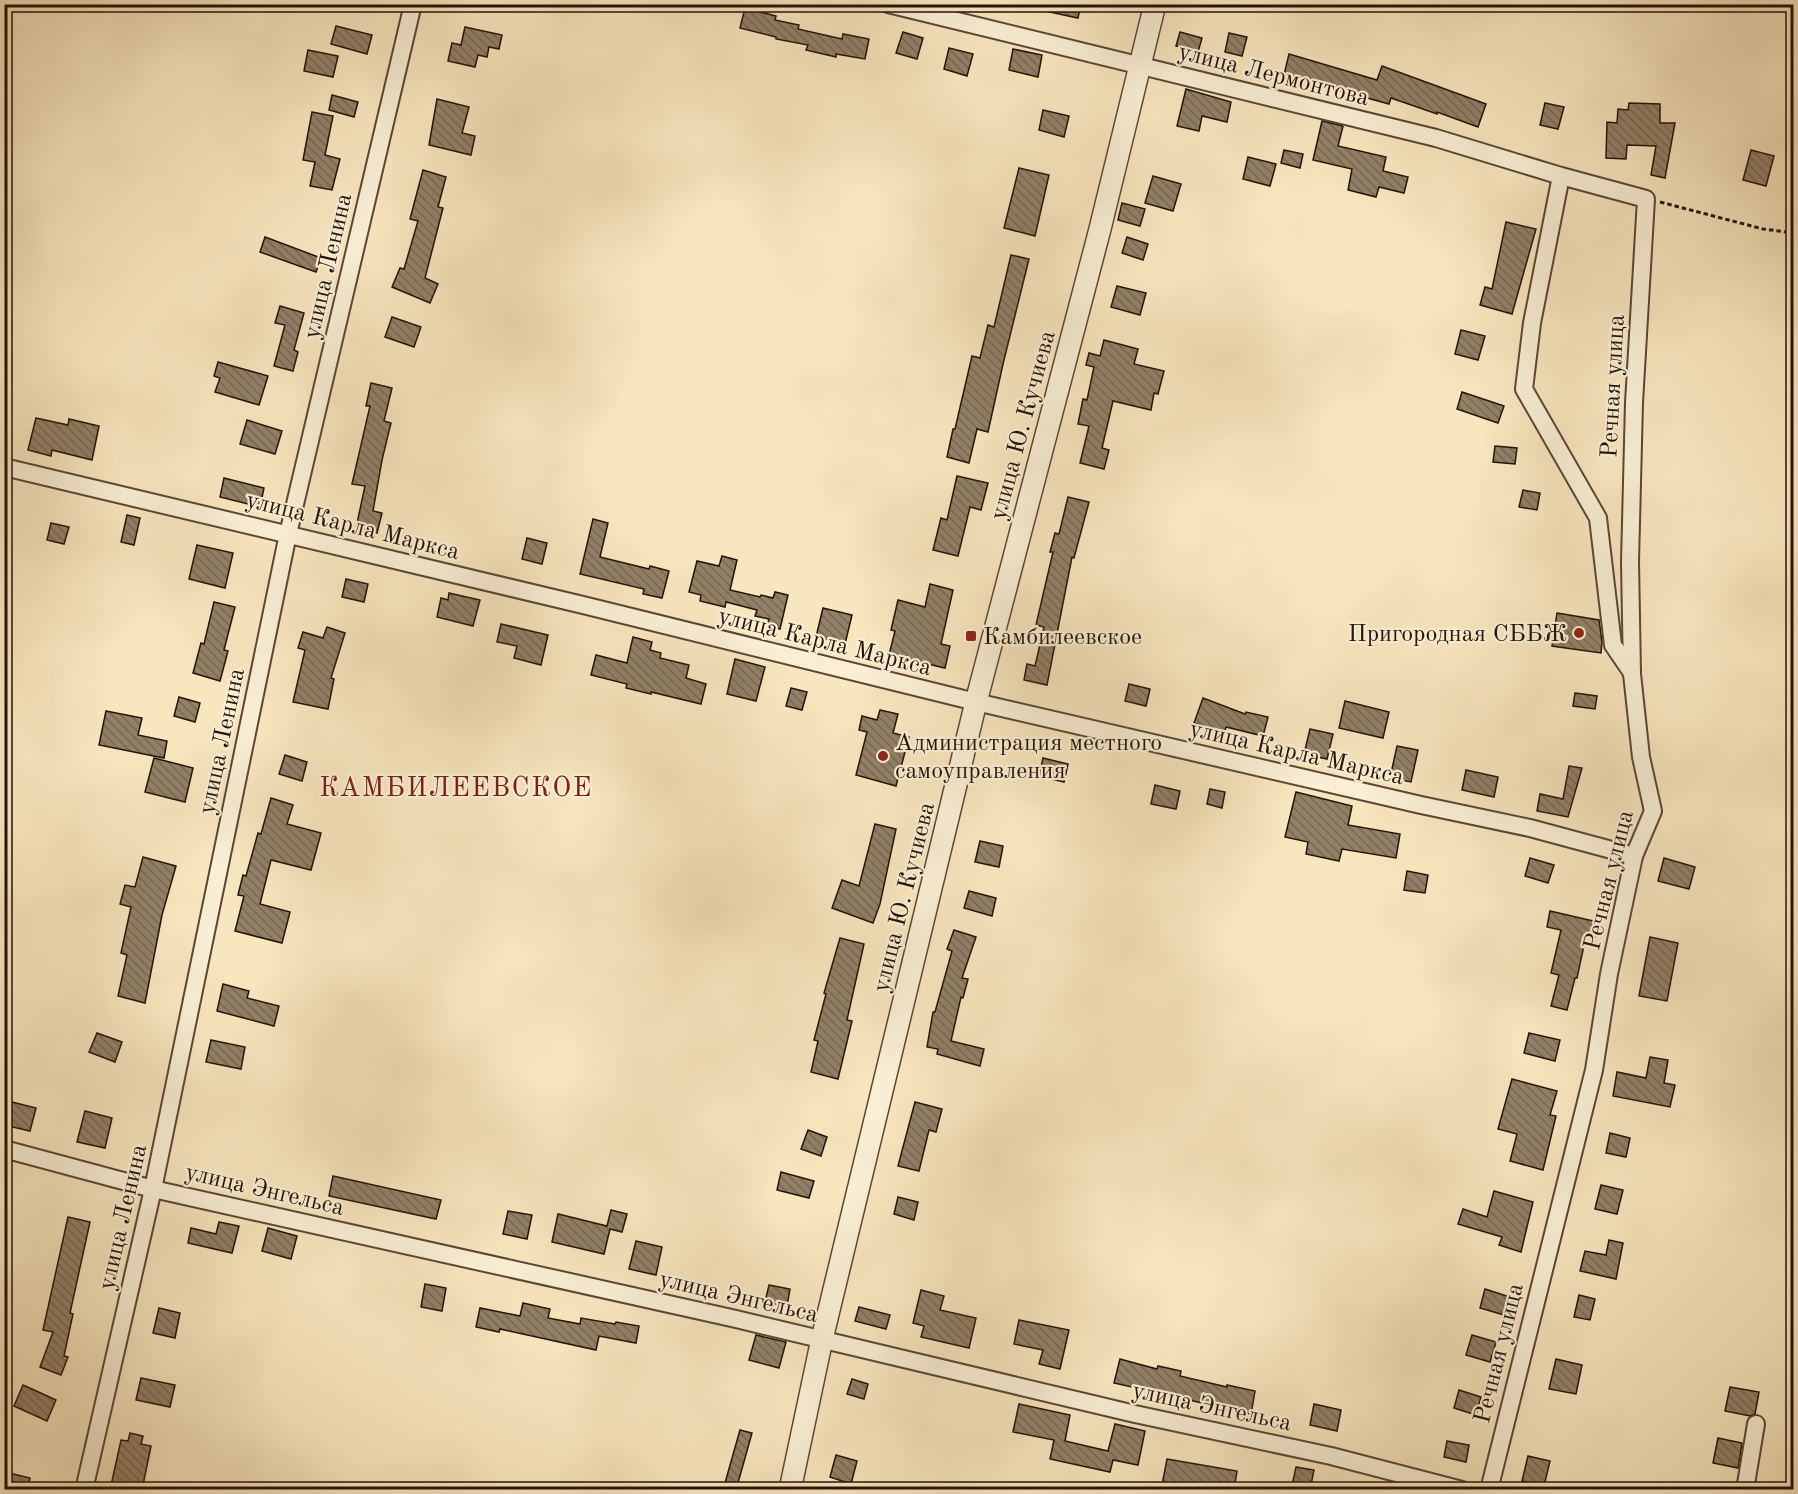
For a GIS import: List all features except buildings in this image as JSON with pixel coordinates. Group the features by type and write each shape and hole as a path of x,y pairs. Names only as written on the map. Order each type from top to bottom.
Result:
{"street":[{"name":"улица Ленина","path":"84,1490 153,1188 288,534 413,4"},
{"name":"улица Лермонтова","path":"888,4 1436,138 1561,176 1647,198"},
{"name":"улица Ю. Кучиева","path":"790,1490 822,1339 976,702 1141,66 1155,4"},
{"path":"1561,176 1532,322 1524,389 1598,518 1613,645 1632,674"},
{"name":"Речная улица","path":"1490,1490 1594,1070 1609,974 1634,856 1653,811 1641,757 1632,674 1630,562 1634,403 1647,198"},
{"name":"улица Карла Маркса","path":"4,467 976,702 1410,803 1530,828 1634,856"},
{"name":"улица Энгельса","path":"4,1149 153,1188 822,1339 1135,1414 1331,1456 1462,1490"},
{"path":"1745,1490 1756,1424"}],"path":[{"path":"1647,198 1763,229 1794,233"}],"place":[{"name":"Пригородная СББЖ","path":"1579,633"},
{"name":"Камбилеевское","path":"971,636"},
{"name":"Администрация местного самоуправления","path":"883,756"}],"district":[{"name":"КАМБИЛЕЕВСКОЕ","path":"456,787"}]}
